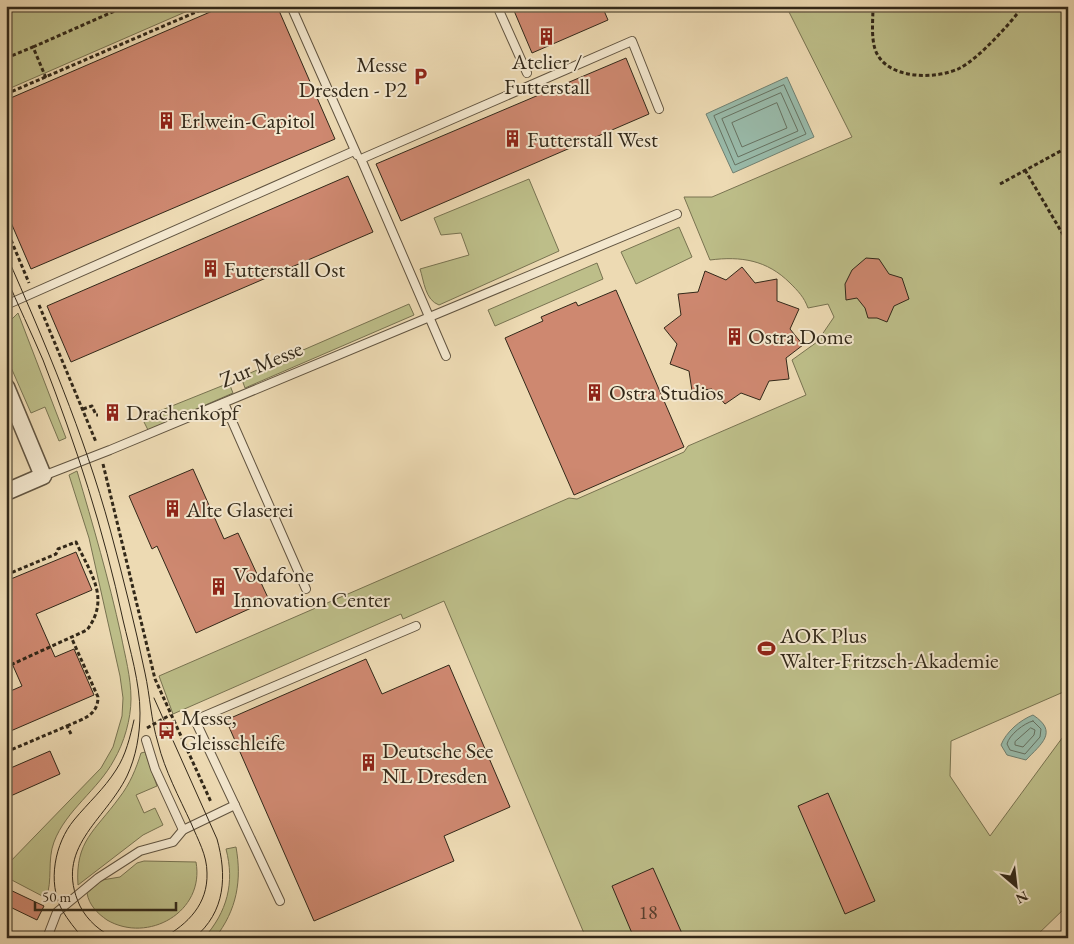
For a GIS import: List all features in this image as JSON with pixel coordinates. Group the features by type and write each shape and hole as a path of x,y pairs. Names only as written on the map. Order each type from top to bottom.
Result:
{"street":[{"path":"6,387 43,476 6,492"}],"lane":[{"path":"291,6 354,151 361,159 446,356"},
{"path":"498,6 527,73"},
{"path":"361,159 632,41 659,109"},
{"path":"6,305 354,151"},
{"name":"Zur Messe","path":"43,476 224,403 677,214"},
{"path":"224,403 306,589"},
{"path":"280,901 194,720 416,626"},
{"path":"146,740 155,769 182,830"},
{"path":"47,938 57,912 98,878 140,851 173,842 182,830 235,806"}],"path":[{"path":"6,58 126,6"},
{"path":"6,94 210,6"},
{"path":"874,6 875,50 888,67 912,74 936,76 961,68 1008,26 1023,6"},
{"path":"33,47 46,78"},
{"path":"1000,184 1068,147"},
{"path":"1025,170 1068,243"},
{"path":"6,228 100,453 155,678 170,715 217,815"},
{"path":"82,409 92,406 96,415 98,415"},
{"path":"6,575 56,554 58,549 76,542 100,598 95,620 87,630 6,667"},
{"path":"6,562 11,573"},
{"path":"6,752 94,713 98,706 98,697 72,638"},
{"path":"146,740 146,728 166,719 170,715"},
{"path":"67,726 71,734"}],"green space":[{"path":"6,6 199,6 6,90"},
{"name":"AOK Plus Walter-Fritzsch-Akademie","path":"786,6 1068,6 1068,690 951,741 950,776 990,836 1068,730 1068,905 1034,938 586,938 444,601 403,619 401,614 173,714 159,676 569,498 577,499 684,452 688,446 806,395 792,360 817,342 834,317 828,304 808,308 803,297 781,275 753,261 743,259 710,260 684,197 712,197 852,137"},
{"path":"529,179 559,251 439,305 434,303 428,295 420,269 469,255 461,233 441,235 434,218"},
{"path":"679,227 692,257 636,284 621,252"},
{"path":"597,263 603,279 495,326 488,310"},
{"path":"409,304 414,315 245,388 241,377"},
{"path":"18,313 66,438 59,441 45,407 31,413 6,356 6,325"},
{"path":"229,383 233,393 148,430 142,418"},
{"path":"77,471 116,614 129,675 131,707 126,731 114,760 100,781 66,820 54,842 46,898 6,877 6,866 101,768 113,747 122,716 123,698 120,676 89,538 69,475"},
{"path":"145,752 157,786 136,795 144,813 155,808 163,825 143,835 78,885 80,857 88,837 123,793 141,753"},
{"path":"236,847 238,883 233,906 215,938 204,938 218,918 227,896 230,874 226,849"},
{"path":"144,861 196,862 196,880 192,896 183,909 170,919 156,925 139,928 123,926 100,915 94,908 87,893 102,880 120,877 137,863"},
{"path":"287,934 339,938 269,938 268,936"}],"water":[{"path":"787,77 814,137 733,173 706,114"},
{"path":"1033,715 1045,727 1045,738 1042,743 1026,760 1007,755 1001,745 1006,736 1018,723"}],"building":[{"name":"Erlwein-Capitol","path":"224,6 277,6 335,139 31,269 6,211 6,100"},
{"name":"Atelier / Futterstall","path":"512,6 602,6 608,20 532,53"},
{"name":"Futterstall West","path":"626,58 649,114 401,221 376,164"},
{"name":"Futterstall Ost","path":"348,176 373,232 71,362 47,306"},
{"path":"866,258 879,259 889,274 902,278 909,299 894,306 887,322 877,318 868,318 865,308 857,298 846,300 845,284 852,270"},
{"name":"Ostra Dome","path":"742,267 755,283 777,279 777,301 799,309 790,329 803,345 786,358 789,379 769,381 760,400 741,393 725,404 712,389 692,391 689,371 670,364 677,344 664,328 681,315 678,294 698,292 705,271 726,280"},
{"name":"Ostra Studios","path":"616,290 684,447 574,495 505,338 543,321 541,317 576,302 578,306"},
{"path":"193,469 224,539 238,533 269,600 196,633 157,546 152,549 129,496"},
{"path":"76,552 92,590 36,614 55,657 74,649 94,695 6,733 6,693 22,686 6,650 6,581"},
{"name":"Deutsche See NL Dresden","path":"366,659 382,694 449,665 510,807 444,836 454,861 314,921 226,720"},
{"path":"50,751 60,774 6,798 6,770"},
{"path":"828,793 875,901 845,914 798,806"},
{"path":"653,868 684,938 634,938 612,886"},
{"path":"6,888 44,906 37,920 6,905"}],"tram line":[{"path":"6,254 49,355 76,424 100,494 129,601 145,673 154,726 164,764 204,854 207,873 204,894 200,903 195,912 181,926 163,938"},
{"path":"6,277 43,360 78,456 107,554 140,702 137,745 127,776 118,792 85,836 77,851 73,868 73,886 83,911 100,929 116,938"},
{"path":"154,698 217,839 220,853 223,879 218,905 205,928 194,938"},
{"path":"83,938 64,914 57,899 54,875 55,863 67,829 111,777 119,764 127,746 134,720"}],"place":[{"name":"Atelier / Futterstall","path":"547,36"},
{"name":"Messe Dresden - P2","path":"421,77"},
{"name":"Erlwein-Capitol","path":"166,120"},
{"name":"Futterstall West","path":"513,139"},
{"name":"Futterstall Ost","path":"210,269"},
{"name":"Ostra Dome","path":"734,336"},
{"name":"Ostra Studios","path":"595,392"},
{"name":"Drachenkopf","path":"112,412"},
{"name":"Alte Glaserei","path":"172,509"},
{"name":"Vodafone Innovation Center","path":"219,587"},
{"name":"AOK Plus Walter-Fritzsch-Akademie","path":"766,648"},
{"name":"Messe, Gleisschleife","path":"167,730"},
{"name":"Deutsche See NL Dresden","path":"368,763"}]}
